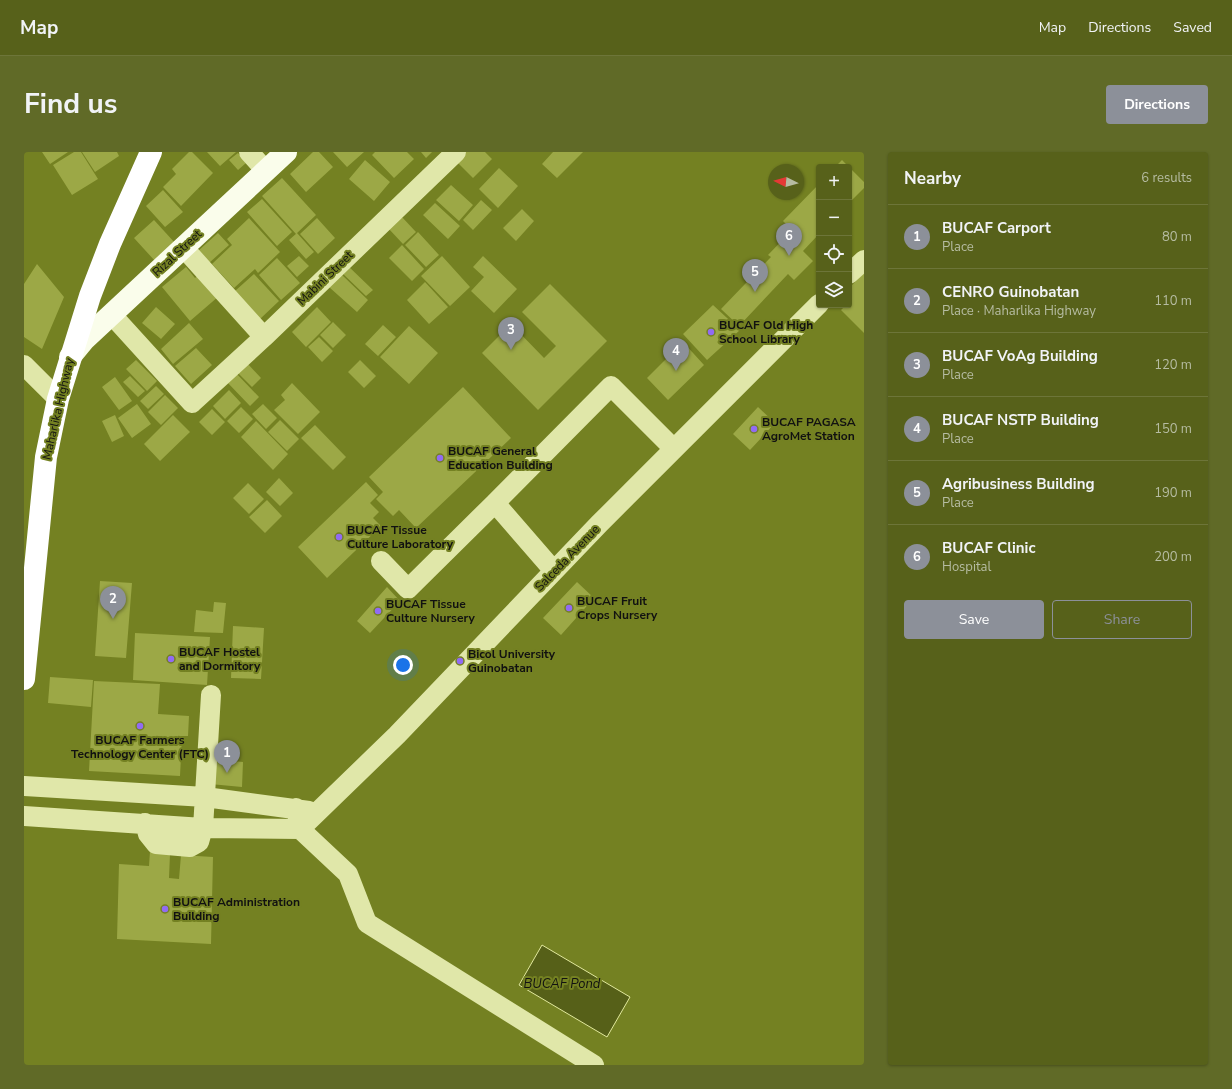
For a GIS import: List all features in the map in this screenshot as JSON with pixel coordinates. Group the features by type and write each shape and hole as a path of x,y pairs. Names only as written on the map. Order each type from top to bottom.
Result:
{"highway":[{"name":"Maharlika Highway","path":"24,679 46,457 58,398 90,296 110,244 151,152"}],"main road":[{"name":"Rizal Street","path":"70,357 84,340 286,152"}],"street":[{"path":"249,152 266,171"},
{"name":"Mabini Street","path":"112,315 192,403 264,337 456,152"},
{"path":"183,247 264,337"},
{"path":"851,272 864,260"},
{"name":"Salceda Avenue","path":"300,829 397,735 554,571 816,307"},
{"path":"24,365 58,398"},
{"path":"381,561 408,589 611,386 674,449"},
{"path":"495,503 554,571"},
{"path":"24,816 145,823 148,834 156,844 190,847 199,842 203,828 211,695"},
{"path":"24,786 205,797 296,808 317,813"},
{"path":"73,819 75,789"},
{"path":"296,808 300,829 348,874 367,923 594,1065"},
{"path":"203,828 300,829"}],"water":[{"name":"BUCAF Pond","path":"542,945 630,997 607,1037 519,985"}],"building":[{"path":"42,152 68,152 50,164"},
{"path":"74,152 81,152 98,179 72,195 53,165"},
{"path":"82,152 117,152 119,156 95,172"},
{"path":"189,152 192,152 213,173 181,206 163,187 176,174 172,169"},
{"path":"207,152 236,152 220,166"},
{"path":"313,152 319,152 333,167 306,192 290,174"},
{"path":"333,152 364,152 347,167"},
{"path":"375,152 407,152 414,159 394,178 372,155"},
{"path":"421,152 432,152 426,158"},
{"path":"466,152 485,152 492,159 473,178 457,162"},
{"path":"553,152 583,152 557,178 542,164"},
{"path":"238,153 246,163 238,170 229,160"},
{"path":"365,160 390,182 374,201 349,179"},
{"path":"842,160 846,164 838,164"},
{"path":"499,168 518,186 498,208 479,189"},
{"path":"852,170 864,182 864,188 852,200"},
{"path":"282,178 316,215 296,234 262,196"},
{"path":"451,185 473,205 459,221 436,200"},
{"path":"816,187 816,237 803,251 813,261 794,280 788,274 739,326 721,309 771,257 768,255 792,230 783,221"},
{"path":"163,190 183,212 165,227 146,206"},
{"path":"262,199 292,232 277,246 247,212"},
{"path":"481,200 492,210 473,230 463,220"},
{"path":"435,203 460,226 448,239 423,215"},
{"path":"522,209 534,221 516,241 503,228"},
{"path":"401,216 416,232 403,244 388,228"},
{"path":"249,218 280,252 258,273 255,269 234,288 212,264 232,245 227,239"},
{"path":"317,218 335,238 318,254 300,234"},
{"path":"154,220 175,243 155,261 134,238"},
{"path":"418,232 439,255 426,267 405,245"},
{"path":"218,233 229,245 209,263 198,251"},
{"path":"297,233 314,252 306,259 289,240"},
{"path":"402,245 424,269 412,281 389,258"},
{"path":"299,256 309,266 297,277 287,266"},
{"path":"442,256 470,287 450,306 421,276"},
{"path":"483,256 517,289 494,313 471,291 484,277 473,267"},
{"path":"277,258 300,283 281,300 259,275"},
{"path":"37,264 64,297 42,349 24,337 24,284"},
{"path":"346,264 373,290 366,296 340,271"},
{"path":"864,265 864,333 841,310 843,308 852,308 852,285 862,275"},
{"path":"186,267 195,278 200,274 219,296 190,321 162,287"},
{"path":"254,274 279,301 260,319 235,291"},
{"path":"341,274 368,300 357,312 329,287"},
{"path":"425,282 448,307 429,324 407,300"},
{"path":"550,284 607,341 538,410 482,353 511,324 544,358 556,346 522,312"},
{"name":"BUCAF Old High School Library","path":"713,305 740,330 707,360 683,334"},
{"path":"156,307 175,324 161,339 142,323"},
{"path":"317,307 331,322 306,347 292,332"},
{"path":"333,322 346,335 333,348 320,335"},
{"path":"189,323 203,339 173,364 161,349"},
{"path":"383,325 396,337 378,356 365,344"},
{"path":"409,326 438,353 409,384 380,357"},
{"path":"319,337 333,351 322,362 308,347"},
{"path":"683,342 704,365 668,400 647,378"},
{"path":"196,348 212,365 191,384 175,366"},
{"path":"136,360 157,381 147,391 126,369"},
{"path":"360,360 376,376 364,388 348,372"},
{"path":"247,363 261,378 252,387 238,373"},
{"path":"235,372 259,397 250,406 226,381"},
{"path":"130,376 145,391 138,397 123,382"},
{"path":"115,377 132,401 119,410 102,387"},
{"path":"292,383 320,412 298,434 274,410 285,400 281,395"},
{"path":"156,386 164,394 148,409 140,401"},
{"name":"BUCAF General Education Building","path":"463,387 511,438 416,528 399,510 393,516 376,499 383,492 369,477"},
{"path":"229,390 241,403 225,419 213,406"},
{"path":"165,395 178,408 161,425 148,412"},
{"path":"137,404 151,424 132,438 118,418"},
{"path":"263,404 277,418 266,429 252,414"},
{"path":"241,407 253,419 239,433 227,421"},
{"name":"BUCAF PAGASA AgroMet Station","path":"758,407 775,423 750,450 733,434"},
{"path":"212,409 225,422 212,435 199,422"},
{"path":"115,415 124,436 112,442 102,421"},
{"path":"173,415 190,432 160,461 144,444"},
{"path":"280,420 299,439 287,451 268,432"},
{"path":"256,421 288,454 273,470 241,437"},
{"path":"315,425 346,457 333,470 301,438"},
{"path":"279,478 293,493 280,506 266,492"},
{"name":"BUCAF Tissue Culture Laboratory","path":"366,482 378,495 370,503 379,512 373,518 381,526 327,578 298,547"},
{"path":"248,483 264,499 249,514 233,498"},
{"path":"267,500 282,516 265,533 249,517"},
{"path":"100,581 132,583 126,658 95,656"},
{"name":"BUCAF Fruit Crops Nursery","path":"577,582 594,598 561,635 543,618"},
{"name":"BUCAF Tissue Culture Nursery","path":"387,587 400,601 370,633 357,621"},
{"path":"214,602 226,603 223,633 194,632 196,610 213,612"},
{"path":"233,626 264,628 261,679 231,678"},
{"name":"BUCAF Hostel and Dormitory","path":"135,633 210,637 207,685 133,680"},
{"path":"50,677 93,680 91,707 48,703"},
{"name":"BUCAF Farmers Technology Center (FTC)","path":"94,681 160,684 158,714 189,716 188,736 182,736 180,776 89,771"},
{"path":"212,759 243,762 242,787 210,784"},
{"name":"BUCAF Administration Building","path":"150,851 170,854 169,878 179,879 181,855 213,857 211,944 117,939 119,864 149,866"}],"place":[{"name":"BUCAF Clinic","path":"789,256"},
{"name":"Agribusiness Building","path":"755,292"},
{"name":"BUCAF Old High School Library","path":"711,332"},
{"name":"BUCAF VoAg Building","path":"511,350"},
{"name":"BUCAF NSTP Building","path":"676,371"},
{"name":"BUCAF PAGASA AgroMet Station","path":"754,429"},
{"name":"BUCAF General Education Building","path":"440,458"},
{"name":"BUCAF Tissue Culture Laboratory","path":"339,537"},
{"name":"BUCAF Fruit Crops Nursery","path":"569,608"},
{"name":"BUCAF Tissue Culture Nursery","path":"378,611"},
{"name":"CENRO Guinobatan","path":"113,619"},
{"name":"BUCAF Hostel and Dormitory","path":"171,659"},
{"name":"Bicol University Guinobatan","path":"460,661"},
{"name":"BUCAF Farmers Technology Center (FTC)","path":"140,726"},
{"name":"BUCAF Carport","path":"227,773"},
{"name":"BUCAF Administration Building","path":"165,909"}]}
